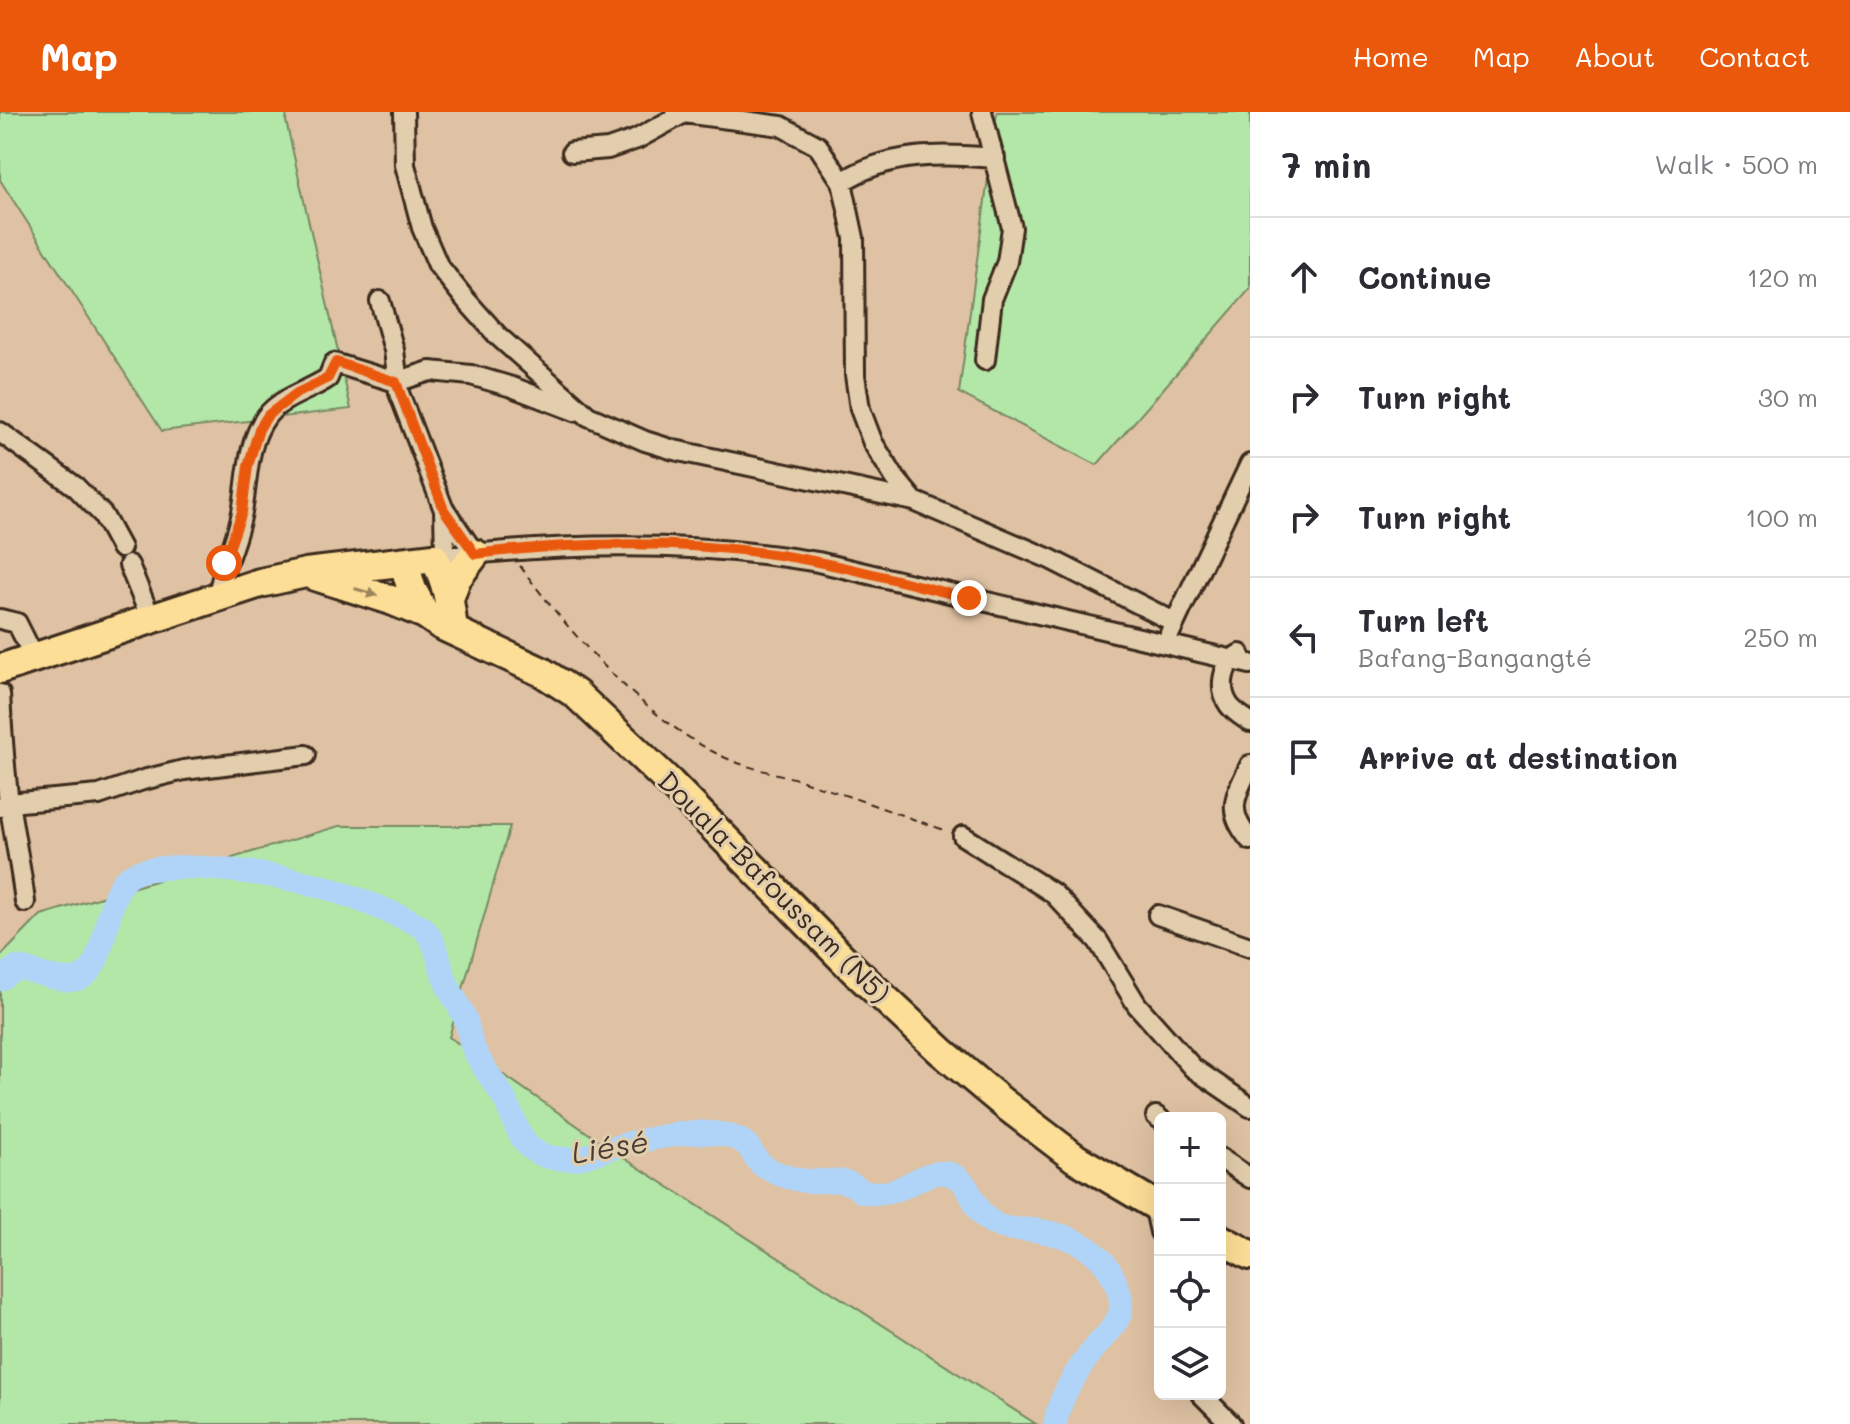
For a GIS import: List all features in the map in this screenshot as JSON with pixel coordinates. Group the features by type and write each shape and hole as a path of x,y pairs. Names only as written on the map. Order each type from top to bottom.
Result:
{"highway":[{"path":"450,596 456,579 475,554"},
{"path":"0,669 218,595 306,573 440,557 450,596 453,630"},
{"path":"404,563 412,590 425,614"},
{"name":"Douala-Bafoussam (N5)","path":"306,573 425,614 542,672 576,694 670,783 854,970 942,1052 1075,1158 1154,1212"},
{"path":"1226,1242 1250,1255"}],"street":[{"path":"404,112 405,165 422,228 438,265 498,336 588,416"},
{"path":"982,112 1012,228 1007,262 990,309 985,360"},
{"path":"572,152 608,149 637,139 683,113 781,126 818,146 842,182 854,238 855,375 860,409 882,458 914,501"},
{"path":"842,182 861,170 889,160 961,154 995,158"},
{"path":"380,301 394,350 396,382 444,510 475,554"},
{"path":"218,595 224,563 242,512 253,444 268,415 297,393 328,378 335,362 396,382 430,371 452,371 512,387 674,450 914,501 1050,559 1174,622"},
{"path":"0,432 76,487 103,515 151,619"},
{"path":"1166,643 1250,464"},
{"path":"444,510 440,557 508,550 679,545 779,555 1250,664"},
{"path":"0,619 17,623 35,659"},
{"path":"1250,652 1230,659 1225,669 1224,690 1229,704 1250,722"},
{"path":"0,694 5,805 20,857 25,902"},
{"path":"5,805 99,795 184,770 306,755"},
{"path":"1250,765 1233,815 1250,840"},
{"path":"963,836 1053,893 1098,941 1137,1005 1193,1068 1250,1107"},
{"path":"1158,915 1250,947"},
{"path":"1226,1162 1250,1178"},
{"path":"1207,1400 1231,1424"}],"path":[{"path":"508,550 556,615 651,711 703,746 734,762 806,782 963,836"}],"green space":[{"path":"0,112 287,112 286,121 351,409 162,431 0,180"},
{"path":"997,112 1250,112 1250,289 1097,465 959,393"},
{"path":"339,826 510,826 449,1037 624,1158 1036,1424 0,1424 0,957 41,915"}],"waterway":[{"name":"Liésé","path":"0,979 16,968 63,980 82,977 92,968 99,954 119,888 128,877 143,871 193,868 282,878 334,890 402,917 419,925 429,935 447,984 466,1019 475,1053 506,1102 523,1140 542,1155 578,1158 654,1138 713,1133 744,1143 769,1170 796,1179 840,1181 863,1192 889,1192 931,1174 945,1173 961,1181 979,1210 993,1223 1004,1228 1063,1236 1093,1252 1109,1269 1116,1283 1121,1300 1120,1314 1071,1381 1055,1424"}],"route":[{"path":"224,563 237,532 248,466 259,429 268,415 297,393 328,378 336,362 396,382 444,510 475,554 559,547 679,545 818,562 969,598"}]}
